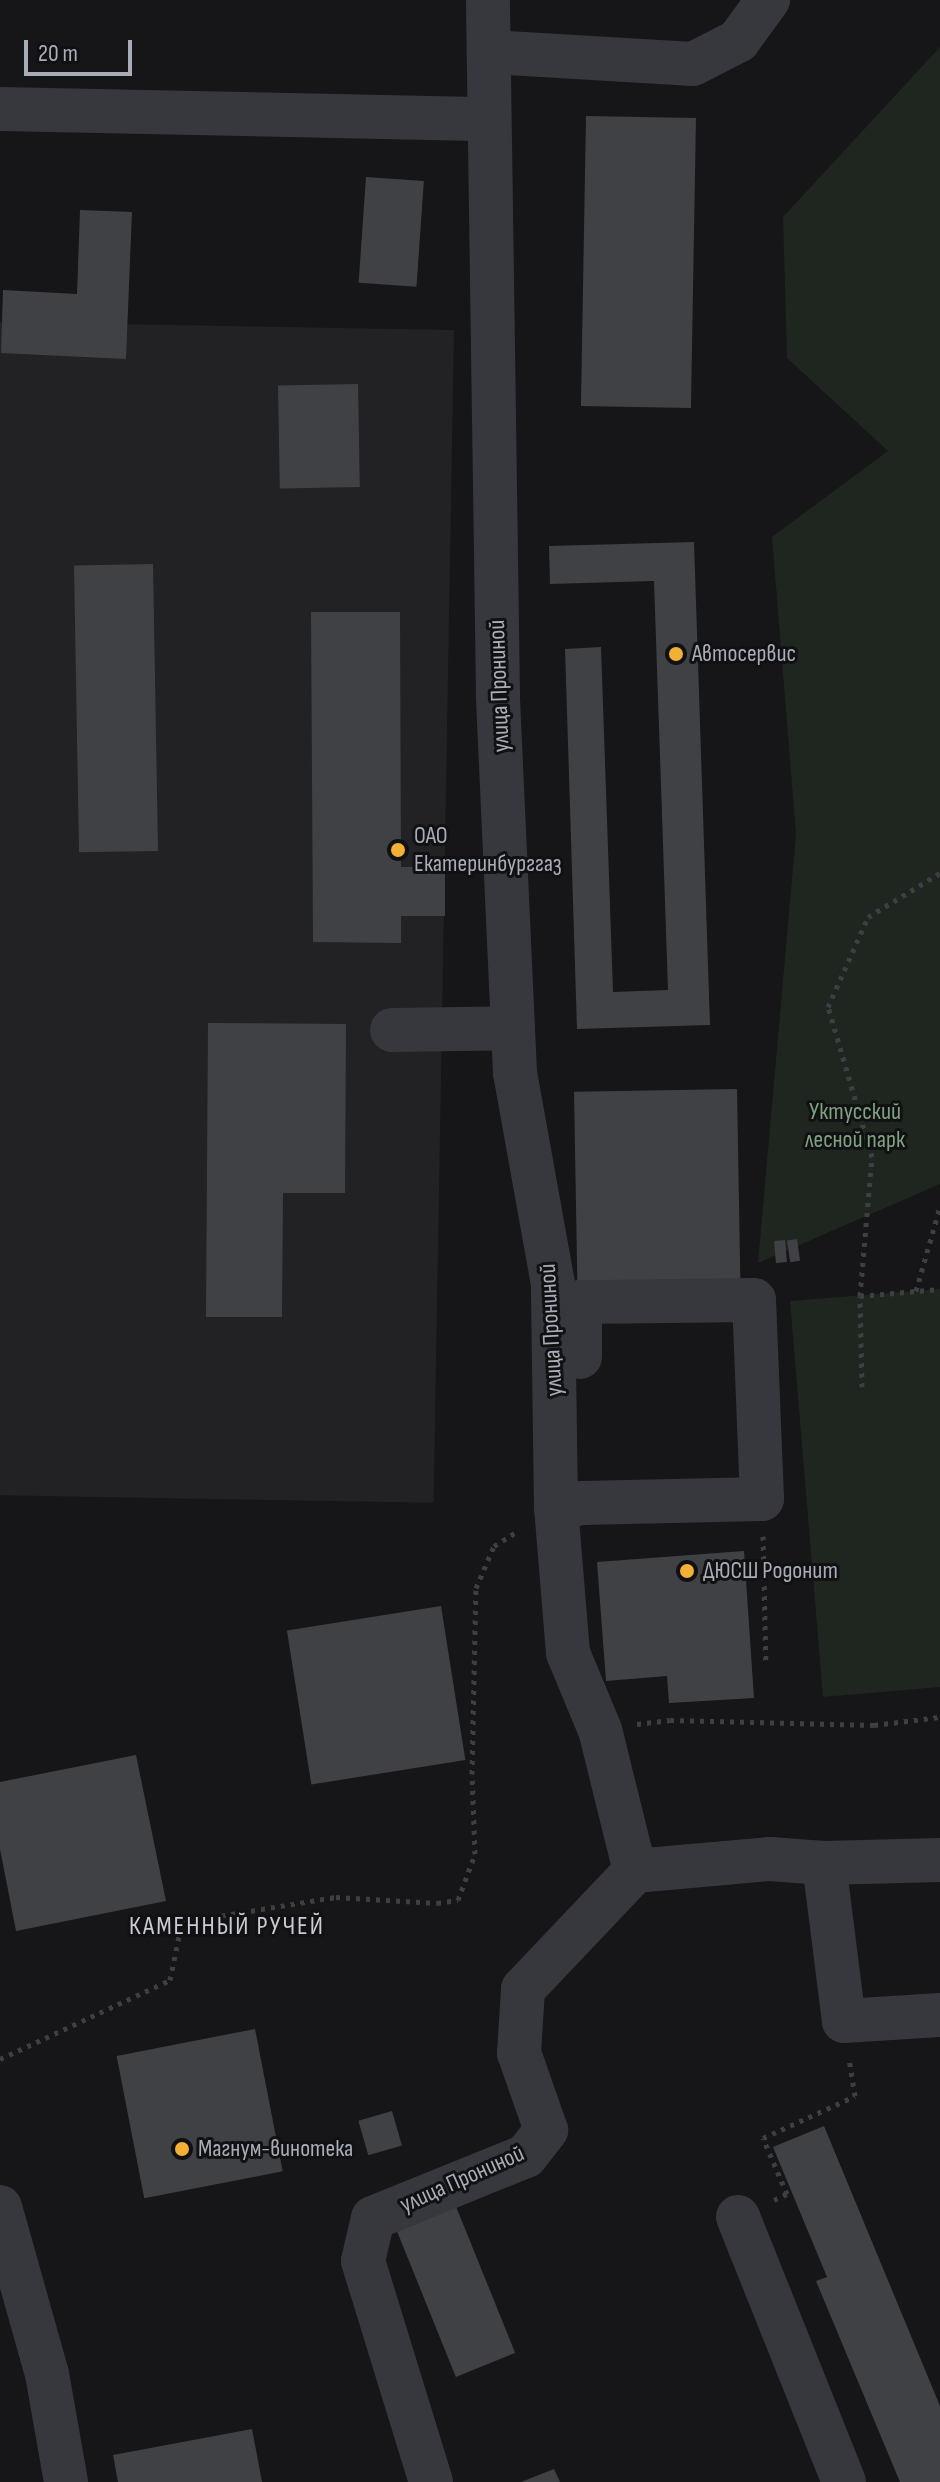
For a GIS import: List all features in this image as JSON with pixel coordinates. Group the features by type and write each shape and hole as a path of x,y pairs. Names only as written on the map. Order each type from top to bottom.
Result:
{"street":[{"name":"улица Прониной","path":"431,2482 363,2261 373,2218 526,2156 546,2130 519,2053 523,1989 635,1871 600,1730 568,1653 569,1506 553,1284 515,1073 498,694 488,0"},
{"path":"491,52 693,64 738,41 768,0"},
{"path":"0,109 489,119"},
{"path":"392,1030 513,1028"},
{"path":"754,1300 762,1499 569,1506 580,1302 754,1300"},
{"path":"635,1871 770,1859 824,1863 940,1860"},
{"path":"824,1863 844,2021 940,2015"},
{"path":"0,2207 47,2374 66,2482"},
{"path":"738,2217 844,2482"}],"path":[{"path":"862,1387 860,1296 872,1157 828,1007 868,917 940,873"},
{"path":"916,1291 940,1207"},
{"path":"860,1296 940,1289"},
{"path":"762,1499 766,1665"},
{"path":"0,2059 170,1980 182,1922 336,1897 437,1903 458,1900 475,1854 472,1774 476,1588 494,1546 569,1506"},
{"path":"600,1730 670,1720 874,1725 940,1717"},
{"path":"738,2217 787,2194 763,2138 855,2096 844,2021"}],"shaded area":[{"path":"0,322 454,330 434,1503 0,1495"}],"green space":[{"name":"Уктусский лесной парк","path":"940,47 940,1184 758,1263 796,834 772,537 888,451 787,358 783,217"},
{"path":"940,1289 940,1687 823,1697 790,1301"}],"building":[{"path":"586,116 696,118 691,408 581,406"},
{"path":"366,177 424,181 416,287 359,283"},
{"path":"80,210 132,212 126,359 1,353 3,290 77,294"},
{"path":"358,384 360,487 280,488 278,385"},
{"path":"694,542 710,1025 577,1029 565,649 601,647 613,992 668,990 654,581 550,584 549,546"},
{"path":"153,564 158,851 79,852 74,565"},
{"path":"311,612 400,612 401,867 445,867 445,916 401,916 401,943 313,942"},
{"path":"208,1023 346,1024 345,1193 283,1193 282,1317 206,1317"},
{"path":"737,1089 741,1295 578,1298 574,1092"},
{"path":"797,1239 800,1261 790,1262 787,1240"},
{"path":"785,1240 787,1262 776,1263 774,1241"},
{"path":"744,1551 754,1698 669,1703 667,1676 606,1681 597,1562"},
{"path":"441,1606 465,1760 311,1784 287,1630"},
{"path":"136,1755 166,1901 16,1931 0,1849 0,1782"},
{"path":"255,2029 283,2171 144,2198 117,2056"},
{"path":"392,2111 402,2146 368,2155 358,2121"},
{"path":"824,2126 940,2406 940,2482 900,2482 816,2281 827,2277 773,2147"},
{"path":"453,2199 515,2353 456,2377 394,2223"},
{"path":"252,2429 262,2482 118,2482 113,2455"},
{"path":"554,2469 560,2482 521,2482"}],"place":[{"name":"Автосервис","path":"676,654"},
{"name":"ОАО Екатеринбурггаз","path":"398,850"},
{"name":"ДЮСШ Родонит","path":"687,1571"},
{"name":"Магнум-винотека","path":"182,2149"}],"district":[{"name":"КАМЕННЫЙ РУЧЕЙ","path":"227,1927"}]}
